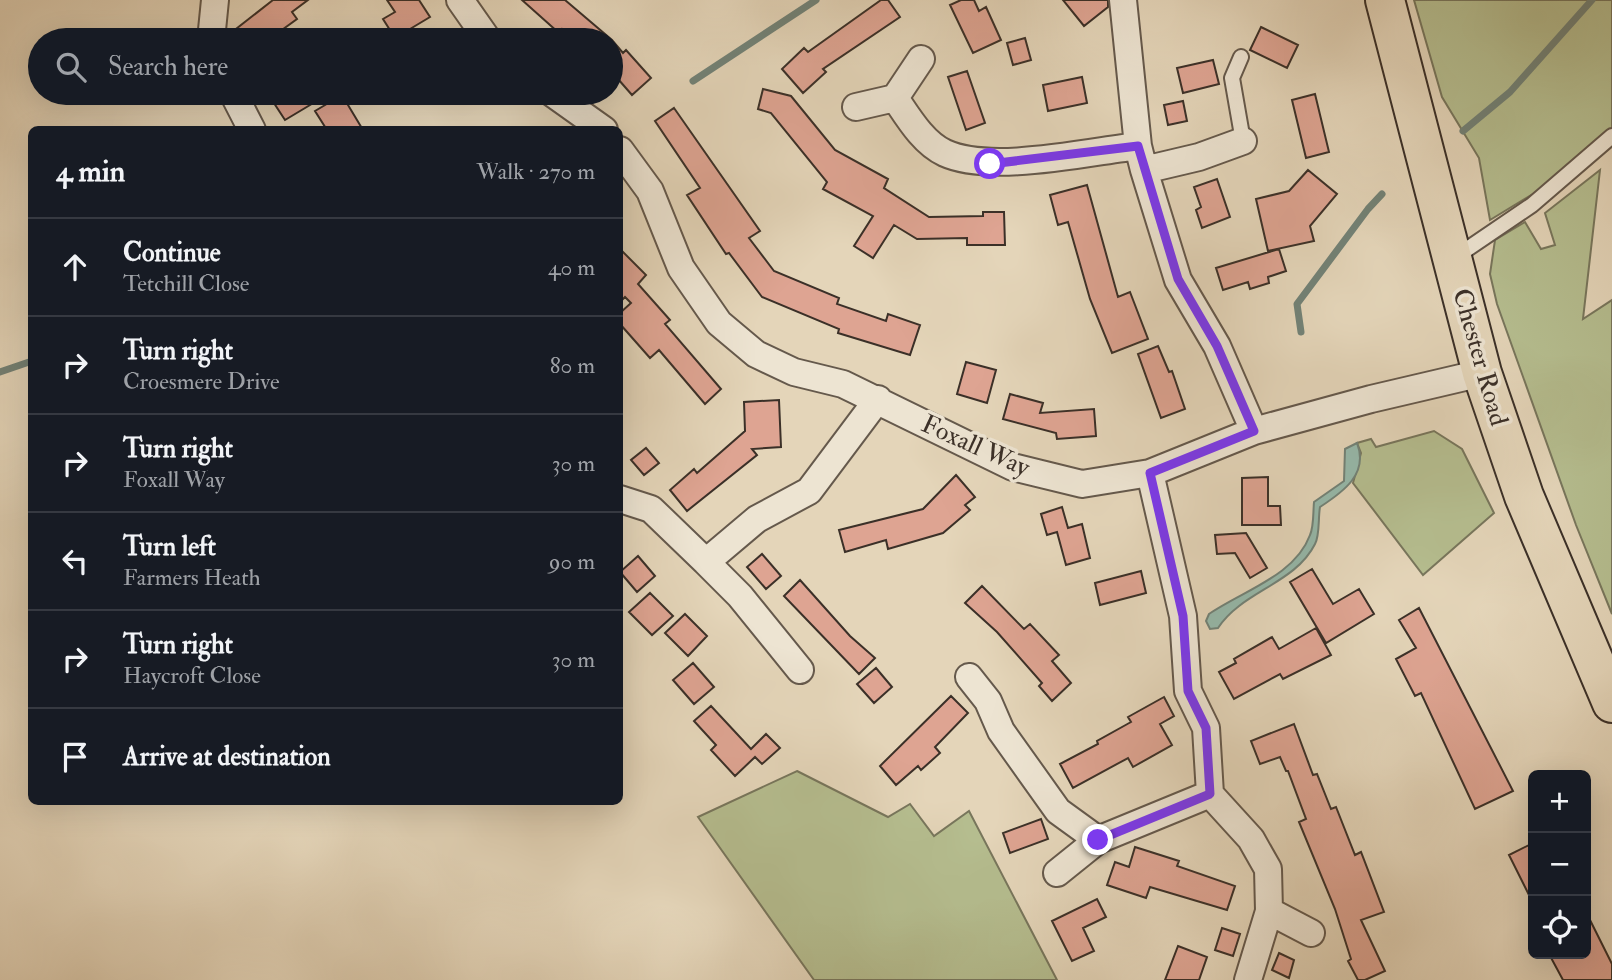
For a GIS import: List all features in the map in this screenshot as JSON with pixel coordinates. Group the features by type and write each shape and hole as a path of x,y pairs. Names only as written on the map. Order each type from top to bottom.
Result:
{"main road":[{"name":"Chester Road","path":"1385,0 1482,373 1524,496 1612,703"}],"street":[{"path":"212,28 215,0"},
{"path":"460,0 480,28"},
{"path":"1123,0 1141,158 1178,279 1217,346 1254,431"},
{"path":"856,107 895,98 921,59"},
{"path":"895,98 916,129 945,153 990,164 1199,157 1242,141"},
{"path":"239,105 249,126"},
{"path":"571,105 602,126"},
{"name":"Foxall Way","path":"623,154 649,191 681,268 719,323 765,358 794,372 843,384 878,399 1013,467 1082,484 1150,473 1254,431 1371,399 1482,373"},
{"path":"706,562 757,519 809,491 878,399"},
{"path":"1150,473 1183,616 1188,691 1206,728 1210,794 1251,839 1268,869 1269,911 1248,980"},
{"path":"623,500 651,509 679,533 740,596 800,670"},
{"path":"969,677 988,701 992,739 1058,811 1098,840"},
{"path":"1057,873 1098,840 1210,794"},
{"path":"1269,911 1311,933"}],"lane":[{"path":"1241,57 1232,78 1242,141"},
{"path":"1452,258 1532,205 1612,136"}],"shaded area":[{"path":"1414,0 1612,0 1612,129 1556,180 1490,220 1479,158 1442,97"},
{"path":"1600,170 1583,319 1612,300 1612,614 1576,525 1497,304 1490,274 1495,240 1525,222 1541,249 1555,245 1545,213"},
{"path":"1434,431 1462,449 1494,513 1423,575 1353,483 1361,453 1357,443 1371,439 1376,447"},
{"path":"1357,443 1360,464 1357,473 1345,488 1320,507 1317,540 1306,558 1295,569 1240,605 1218,628 1210,629 1206,621 1209,614 1280,572 1303,549 1313,523 1314,502 1344,481 1345,449"},
{"path":"797,771 888,817 910,804 934,836 969,811 1057,980 814,980 698,817"}],"building":[{"path":"273,0 308,0 292,12 297,19 285,28 237,28"},
{"path":"387,0 419,0 430,17 412,28 389,28 383,19 395,12"},
{"path":"522,0 565,0 598,28 553,28"},
{"path":"881,0 888,0 900,17 823,69 826,72 803,93 782,69 804,48 808,52"},
{"path":"961,0 974,0 979,11 986,7 1001,40 973,53 950,5"},
{"path":"1063,0 1108,0 1108,7 1084,26"},
{"path":"1261,27 1298,45 1287,68 1250,50"},
{"path":"1025,38 1031,60 1013,65 1007,43"},
{"path":"626,50 651,78 632,95 623,85 623,53"},
{"path":"1213,60 1219,84 1183,93 1177,68"},
{"path":"967,71 985,123 966,130 948,77"},
{"path":"1082,77 1087,103 1048,111 1043,85"},
{"path":"763,89 791,96 835,150 888,179 884,188 929,217 983,216 983,212 1004,212 1005,245 967,245 967,238 917,239 894,225 873,258 854,246 873,216 823,189 827,182 771,113 758,109"},
{"path":"1315,94 1329,152 1306,158 1292,100"},
{"path":"1183,101 1187,121 1168,125 1164,105"},
{"path":"275,105 310,105 285,120"},
{"path":"325,105 348,105 361,126 324,126 315,111"},
{"path":"674,108 760,231 749,238 774,271 839,298 837,304 886,321 888,314 920,325 910,355 838,333 839,329 762,297 729,253 726,254 687,195 700,188 655,121"},
{"path":"1308,170 1337,194 1310,226 1314,241 1268,251 1256,199 1289,191"},
{"path":"1217,179 1230,217 1202,228 1196,210 1201,207 1194,187"},
{"path":"1087,185 1118,297 1130,292 1148,339 1112,353 1090,299 1068,222 1058,225 1050,195"},
{"path":"1279,249 1286,271 1268,277 1269,283 1250,289 1248,282 1223,290 1216,268"},
{"path":"623,252 646,275 638,284 670,320 665,324 721,389 705,404 659,350 650,358 623,327 623,310 631,303 625,297 623,299"},
{"path":"1158,346 1169,372 1172,371 1185,409 1161,418 1138,354"},
{"path":"966,362 996,370 987,403 957,394"},
{"path":"1010,394 1043,403 1040,413 1094,409 1096,436 1057,439 1056,433 1003,419"},
{"path":"779,400 781,447 752,449 757,455 687,511 670,490 694,469 697,473 745,431 744,402"},
{"path":"646,448 659,463 644,475 631,460"},
{"path":"956,475 975,497 965,505 970,510 943,533 888,549 886,540 845,552 839,530 923,509"},
{"path":"1268,477 1268,506 1280,506 1281,525 1242,525 1242,478"},
{"path":"1062,507 1068,528 1082,524 1090,558 1066,565 1057,532 1047,535 1041,514"},
{"path":"1246,533 1267,568 1250,578 1235,553 1217,554 1215,535"},
{"path":"762,554 781,576 766,589 747,567"},
{"path":"638,556 655,576 637,592 623,576 623,569"},
{"path":"1312,569 1333,604 1359,589 1374,614 1326,643 1290,582"},
{"path":"1141,571 1146,593 1100,605 1095,583"},
{"path":"800,580 850,636 875,658 859,674 784,596"},
{"path":"982,586 1024,629 1030,624 1059,655 1052,661 1071,683 1052,701 1039,686 1042,683 997,632 965,603"},
{"path":"650,593 673,616 652,635 629,612"},
{"path":"1419,608 1513,791 1475,809 1421,693 1415,696 1396,659 1416,648 1399,620"},
{"path":"685,614 707,636 688,656 665,633"},
{"path":"1316,628 1331,655 1283,679 1280,674 1234,699 1219,672 1236,663 1234,659 1272,637 1279,649"},
{"path":"693,663 714,687 694,704 673,680"},
{"path":"876,668 892,687 874,703 857,684"},
{"path":"951,696 968,713 935,747 940,753 921,770 918,766 896,785 880,766"},
{"path":"1164,697 1174,716 1160,724 1172,745 1133,767 1128,758 1073,788 1060,764 1098,744 1097,741 1131,722 1128,717"},
{"path":"711,706 751,749 766,734 780,748 762,764 755,757 735,776 711,750 716,745 694,721"},
{"path":"1294,724 1313,775 1317,774 1331,809 1336,807 1355,855 1361,852 1384,912 1361,920 1385,971 1365,980 1358,980 1348,961 1351,959 1335,909 1299,822 1306,819 1288,771 1280,757 1260,764 1251,741"},
{"path":"1041,819 1048,839 1010,853 1003,833"},
{"path":"1528,846 1528,893 1509,855"},
{"path":"1135,847 1179,861 1177,866 1235,886 1227,910 1150,887 1146,898 1107,885 1115,862 1129,867"},
{"path":"1097,899 1106,917 1083,928 1094,951 1072,961 1052,921"},
{"path":"1591,922 1612,964 1612,980 1563,980 1552,959 1591,959"},
{"path":"1222,928 1240,934 1233,956 1215,950"},
{"path":"1178,946 1207,957 1199,980 1165,980"},
{"path":"1279,953 1294,960 1289,978 1272,970"}],"waterway":[{"path":"693,81 816,0"},
{"path":"1463,131 1510,92 1592,0"},
{"path":"1301,332 1297,304 1382,194"},
{"path":"0,372 28,362"}],"route":[{"path":"990,164 1138,146 1178,279 1217,346 1254,431 1150,473 1183,616 1188,691 1206,728 1210,794 1098,840"}]}
